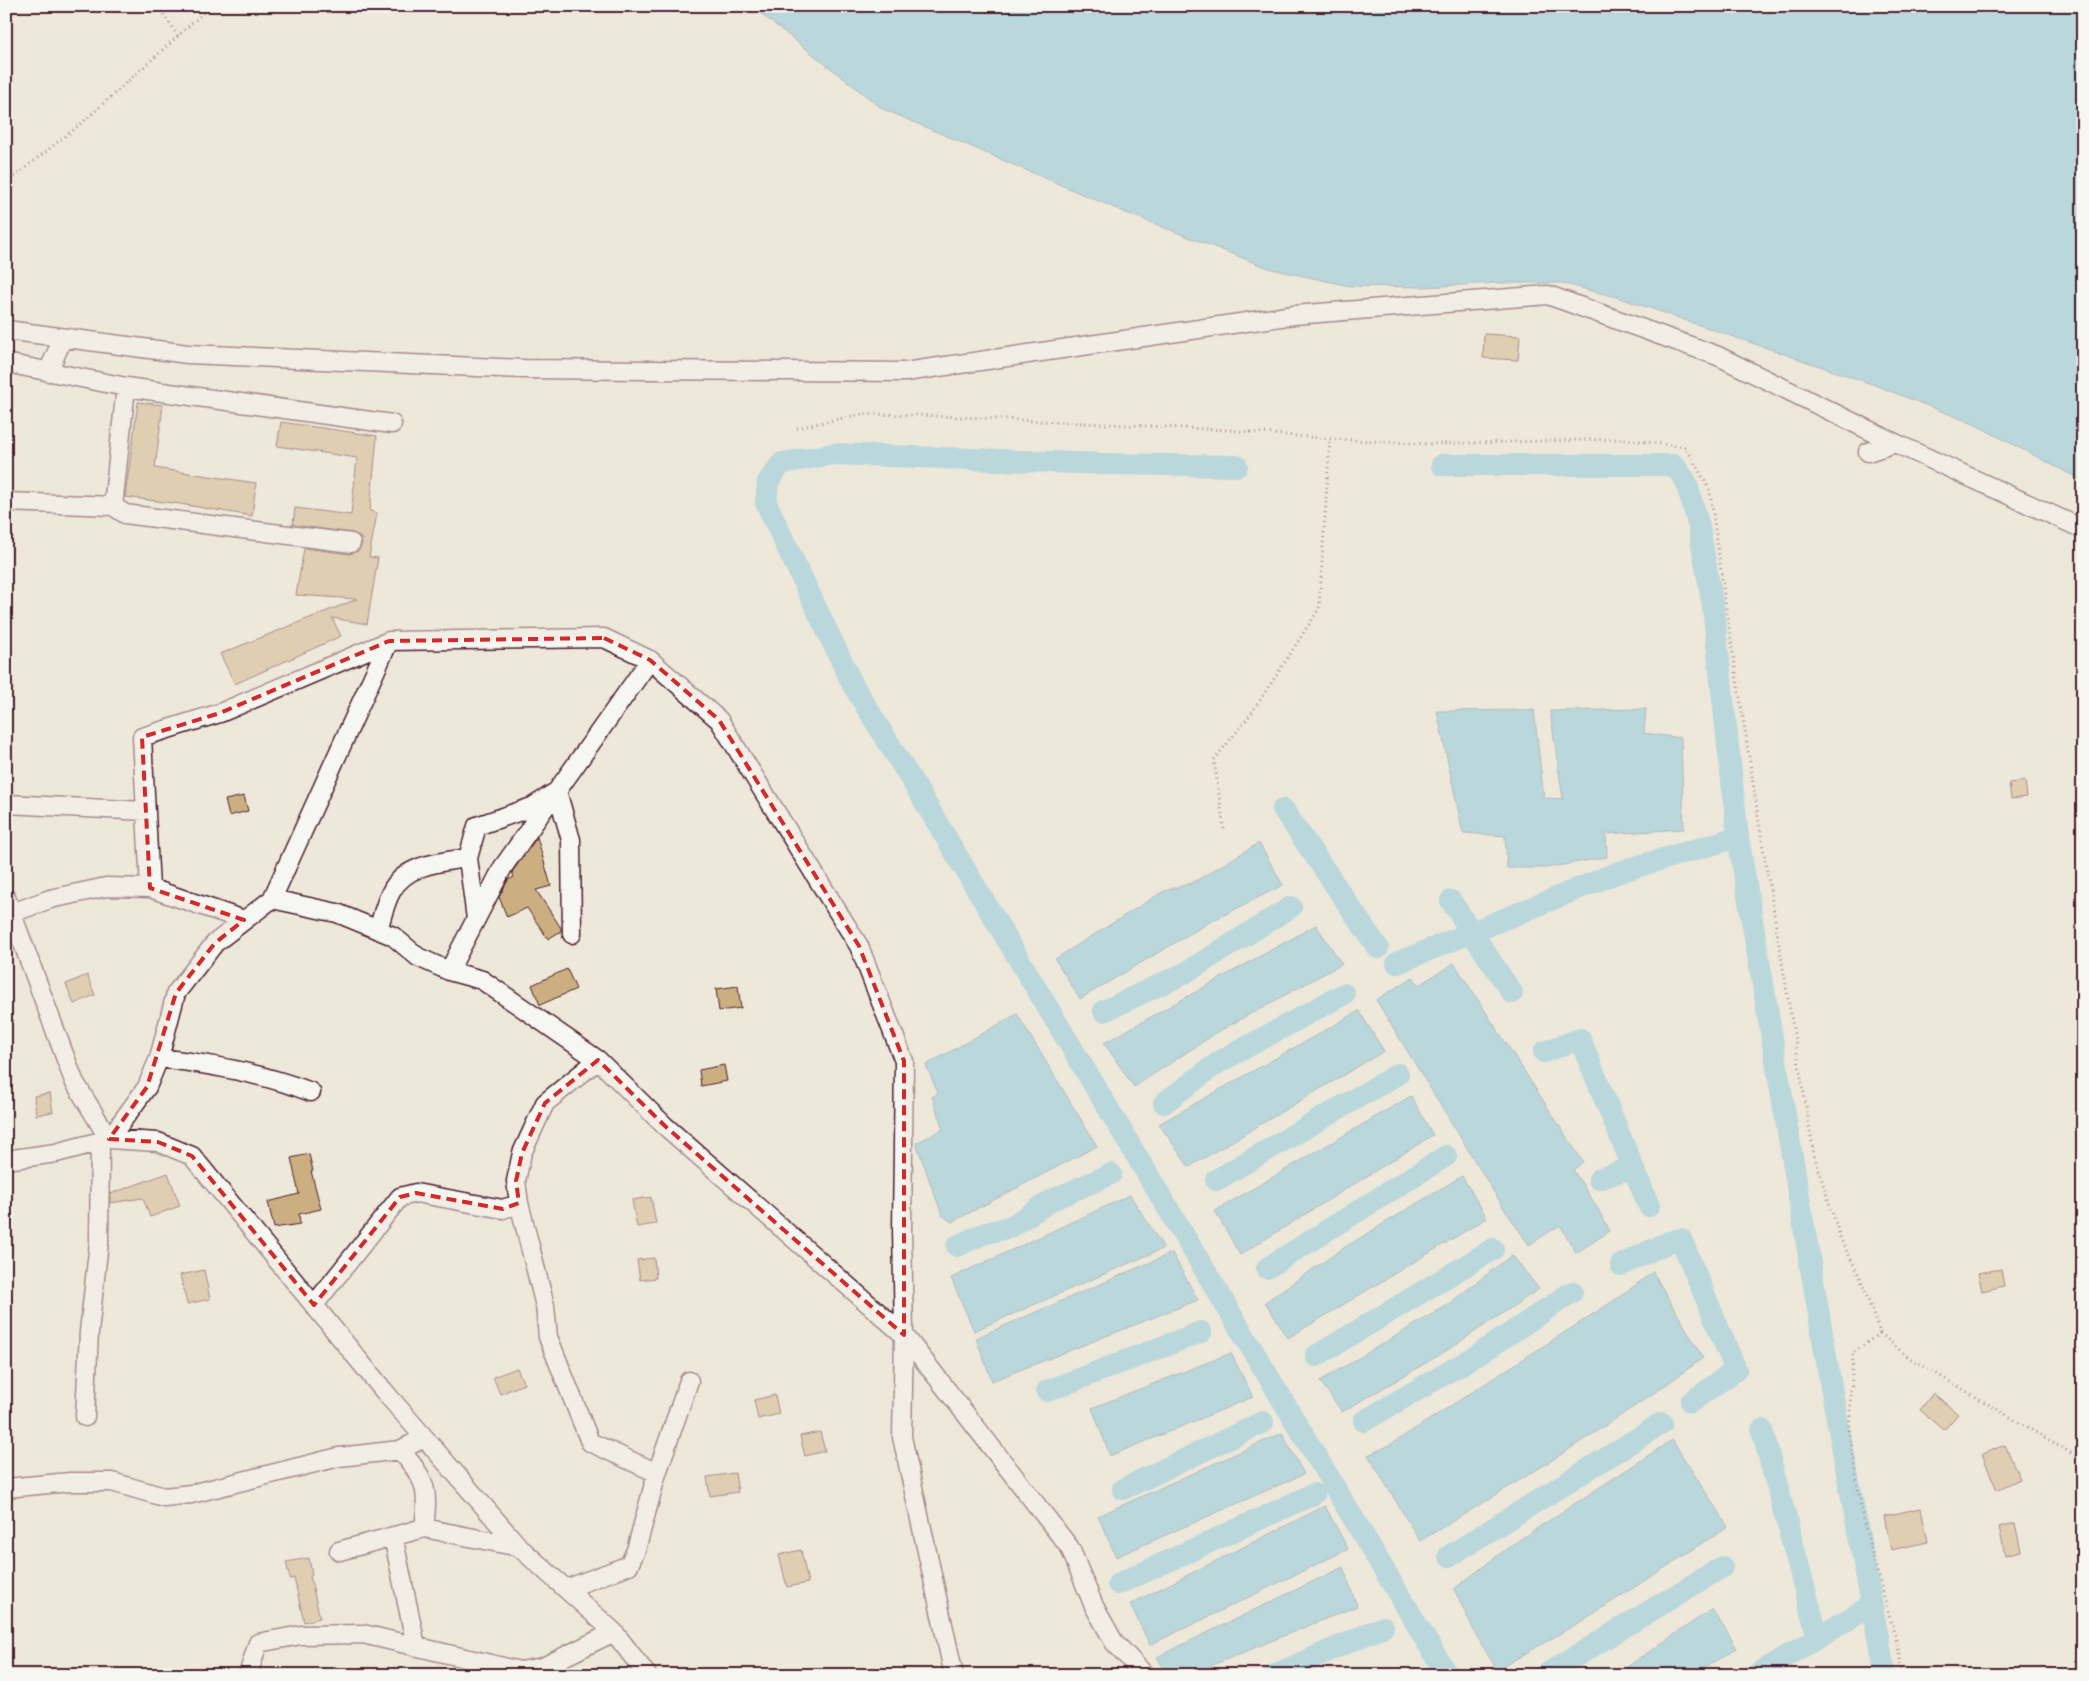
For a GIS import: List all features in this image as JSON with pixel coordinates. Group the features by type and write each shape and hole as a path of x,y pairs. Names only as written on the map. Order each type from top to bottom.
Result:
{"street":[{"path":"6,330 188,354 514,368 905,372 1294,315 1548,295 1718,356 1895,443 2083,529"},
{"path":"48,372 63,338"},
{"path":"6,363 126,387 392,424"},
{"path":"113,506 126,387"},
{"path":"1868,452 1895,443"},
{"path":"6,502 113,506 125,514 351,544"},
{"path":"150,888 142,737 220,713 389,640 604,638 650,660 720,720 859,946 904,1061 902,1437 954,1675"},
{"path":"104,1140 147,1088 159,1058 176,993 215,943 272,899 389,640"},
{"path":"449,970 503,867 650,660"},
{"path":"476,919 468,858 477,826 532,807 557,790"},
{"path":"557,790 571,840 572,934"},
{"path":"6,804 146,811"},
{"path":"378,930 391,891 400,879 426,864 468,858"},
{"path":"85,1418 89,1332 100,1242 104,1140 74,1081 9,905 50,899 106,887 150,888 244,920"},
{"path":"272,899 337,913 393,936 418,957 449,970 482,980 598,1060 666,1126 904,1335 1070,1548 1094,1606 1114,1642 1145,1675"},
{"path":"159,1058 212,1064 282,1081 311,1092"},
{"path":"598,1060 545,1103 522,1153 516,1181 519,1203 545,1306 548,1336 590,1442 657,1473"},
{"path":"6,1160 56,1152 104,1140 158,1142 192,1156 424,1438 519,1547 614,1632 647,1675"},
{"path":"314,1305 400,1197 416,1193 503,1209 519,1203"},
{"path":"566,1589 629,1565 636,1550 657,1473 689,1381"},
{"path":"6,1488 70,1482 112,1482 164,1497 190,1494 339,1457 400,1450 424,1438"},
{"path":"400,1450 419,1473 427,1499 424,1528"},
{"path":"339,1551 424,1528 519,1547"},
{"path":"393,1536 416,1646"},
{"path":"248,1675 258,1643 301,1635 363,1634 520,1671 543,1666 614,1632"}],"path":[{"path":"158,6 178,36"},
{"path":"6,183 83,122 211,6"},
{"path":"798,428 862,414 872,414 1228,430 1330,439 1432,444 1623,439 1686,448 1710,492 1758,812 1814,1154 1841,1240 1860,1276 1880,1333 1908,1357 2083,1460"},
{"path":"1224,829 1214,760 1251,714 1319,609 1330,439"},
{"path":"1880,1333 1853,1353 1849,1431 1863,1520 1898,1647 1902,1675"}],"highlighted area":[{"path":"604,638 650,660 719,720 859,946 904,1061 904,1335 665,1126 598,1060 545,1103 522,1153 516,1181 519,1203 503,1209 416,1193 400,1197 314,1305 192,1156 158,1142 109,1139 147,1087 176,993 215,943 244,920 150,888 142,737 220,713 389,641"}],"water":[{"path":"751,6 2083,6 2083,481 1974,424 1872,384 1620,298 1561,283 1496,283 1423,287 1350,286 1271,269 1124,212 883,109"},
{"path":"1646,709 1644,733 1681,738 1684,829 1606,834 1607,857 1546,868 1507,868 1505,836 1463,833 1437,711 1534,710 1544,798 1563,799 1550,711"},
{"path":"1259,843 1283,885 1210,922 1080,999 1055,959 1164,891 1192,883"},
{"path":"1316,925 1342,964 1221,1030 1134,1087 1104,1043"},
{"path":"1454,963 1583,1162 1573,1170 1610,1231 1576,1253 1560,1225 1529,1245 1505,1210 1376,1000 1413,977 1419,985"},
{"path":"1359,1011 1384,1051 1189,1167 1159,1124"},
{"path":"1017,1014 1097,1146 952,1222 942,1215 916,1143 943,1129 932,1097 938,1093 926,1065"},
{"path":"1411,1096 1433,1135 1240,1255 1215,1211"},
{"path":"1462,1176 1487,1218 1288,1338 1265,1302 1342,1249"},
{"path":"1130,1195 1164,1248 974,1331 951,1278"},
{"path":"1172,1253 1198,1300 992,1381 976,1338"},
{"path":"1512,1255 1539,1289 1443,1353 1342,1412 1320,1381 1446,1306"},
{"path":"1653,1272 1703,1358 1599,1430 1420,1541 1368,1455 1390,1445 1618,1298"},
{"path":"1231,1353 1253,1397 1110,1456 1092,1408"},
{"path":"1282,1433 1304,1474 1116,1557 1098,1516"},
{"path":"1672,1440 1728,1527 1585,1619 1497,1670 1476,1635 1454,1589 1510,1546"},
{"path":"1325,1506 1348,1549 1150,1645 1130,1604"},
{"path":"1343,1567 1357,1606 1188,1675 1168,1675 1157,1657"},
{"path":"1712,1609 1737,1648 1692,1675 1615,1675"}],"building":[{"path":"1484,334 1520,336 1518,360 1483,358"},
{"path":"138,402 163,405 155,468 256,483 252,516 125,497"},
{"path":"281,422 377,436 370,511 377,513 369,557 378,558 367,624 332,618 341,636 235,684 220,654 357,599 296,595 304,548 350,554 359,550 362,544 361,538 353,533 293,525 295,508 351,515 357,458 277,446"},
{"path":"2025,781 2027,797 2011,799 2009,783"},
{"path":"244,796 248,811 229,816 225,800"},
{"path":"537,837 551,886 536,890 561,928 561,931 548,939 527,908 507,917 499,897 508,880 514,877 512,872"},
{"path":"567,969 576,989 540,1005 532,985"},
{"path":"87,975 95,995 74,1004 66,984"},
{"path":"738,986 741,1008 719,1011 716,989"},
{"path":"724,1065 727,1081 701,1086 699,1070"},
{"path":"50,1093 53,1112 36,1115 34,1096"},
{"path":"309,1154 313,1171 311,1171 321,1209 299,1214 300,1224 274,1228 268,1202 299,1194 291,1158"},
{"path":"168,1173 180,1206 150,1217 143,1198 110,1203 110,1194"},
{"path":"651,1197 656,1224 637,1227 632,1200"},
{"path":"654,1258 656,1278 640,1280 637,1260"},
{"path":"2001,1269 2004,1286 1982,1291 1978,1273"},
{"path":"204,1270 210,1299 187,1304 180,1275"},
{"path":"517,1368 524,1384 500,1394 493,1377"},
{"path":"1933,1393 1958,1414 1944,1430 1920,1410"},
{"path":"775,1395 779,1414 758,1419 754,1400"},
{"path":"820,1432 825,1451 805,1456 800,1436"},
{"path":"2005,1445 2020,1479 1997,1490 1982,1454"},
{"path":"735,1473 738,1492 710,1496 707,1477"},
{"path":"1921,1508 1928,1542 1891,1550 1884,1516"},
{"path":"2015,1523 2021,1551 2005,1555 1999,1527"},
{"path":"801,1550 808,1583 787,1587 779,1555"},
{"path":"309,1558 312,1575 310,1576 320,1618 304,1622 294,1578 290,1579 286,1562"}],"waterway":[{"path":"1237,466 1105,464 833,454 782,463 768,482 766,503 853,685 1447,1675"},
{"path":"1442,465 1674,465 1686,481 1699,527 1713,607 1738,837"},
{"path":"1283,809 1378,948"},
{"path":"1397,963 1619,872 1738,837 1832,1392 1885,1675"},
{"path":"1451,901 1512,993"},
{"path":"1104,1011 1185,973 1291,907"},
{"path":"1164,1103 1219,1062 1344,994"},
{"path":"1544,1052 1580,1039 1649,1206"},
{"path":"1216,1180 1398,1074"},
{"path":"1267,1268 1446,1156"},
{"path":"1599,1179 1633,1167"},
{"path":"957,1246 983,1234 1010,1227 1052,1200 1111,1174"},
{"path":"1621,1265 1669,1242 1681,1239 1736,1370 1691,1402"},
{"path":"1316,1356 1493,1249"},
{"path":"1364,1421 1481,1353 1572,1292"},
{"path":"1047,1391 1201,1332"},
{"path":"1123,1489 1263,1422"},
{"path":"1449,1556 1662,1423"},
{"path":"1762,1430 1818,1638"},
{"path":"1118,1584 1314,1494"},
{"path":"1545,1675 1722,1567"},
{"path":"1756,1675 1872,1605"},
{"path":"1274,1675 1383,1627"}]}
